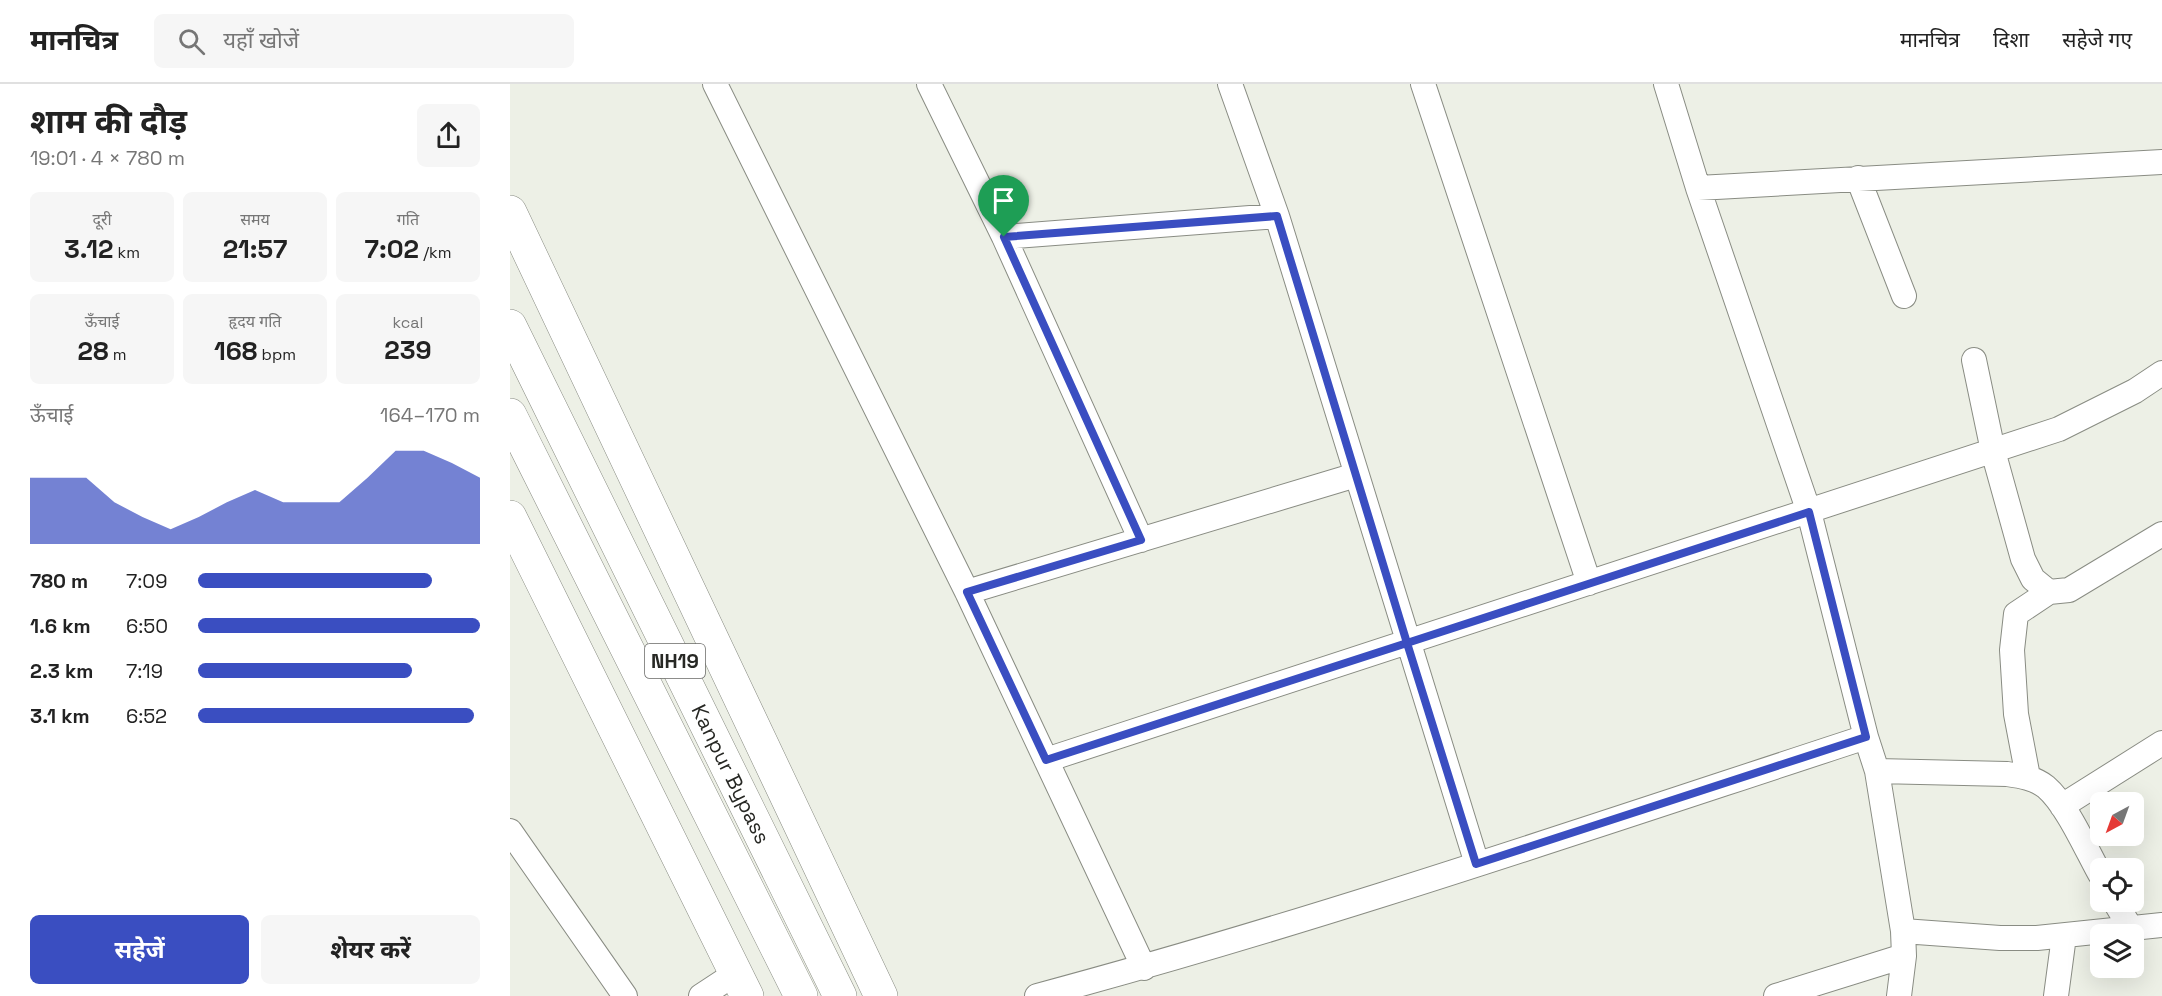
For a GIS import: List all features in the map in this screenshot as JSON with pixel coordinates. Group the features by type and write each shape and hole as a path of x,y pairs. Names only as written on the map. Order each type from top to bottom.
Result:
{"main road":[{"path":"510,212 881,996"},
{"name":"Kanpur Bypass","path":"510,326 840,996"},
{"name":"Kanpur Bypass","path":"510,415 801,996"},
{"path":"510,517 724,990"}],"street":[{"path":"715,84 967,592 1144,968"},
{"path":"929,84 1004,237 1141,540"},
{"path":"1230,84 1277,216 1476,864"},
{"path":"1423,84 1589,584"},
{"path":"1666,84 1698,188 1809,512 1866,737 1877,771 1903,931 1904,956 1899,996"},
{"path":"1698,188 2162,162"},
{"path":"1858,178 1904,296"},
{"path":"1004,237 1277,216"},
{"path":"1974,360 1993,451 2023,559 2034,579 2049,592"},
{"path":"1046,760 2059,429 2135,391 2162,373"},
{"path":"967,592 1356,475"},
{"path":"2028,777 2016,714 2013,650 2016,614 2049,592 2069,590 2162,534"},
{"path":"1037,996 1144,968 1476,864 1866,737"},
{"path":"2062,806 2162,742"},
{"path":"1877,771 2007,774 2028,777 2046,787 2062,806 2091,858"},
{"path":"510,831 625,996"},
{"path":"2144,926 2162,925"},
{"path":"1903,931 2000,938 2064,936 2090,932"},
{"path":"2056,996 2064,936"},
{"path":"1776,996 1904,956"}],"route":[{"path":"1004,237 1141,540 967,592 1046,760 1407,643 1476,864 1866,737 1809,512 1407,643 1277,216 1004,237"}]}
